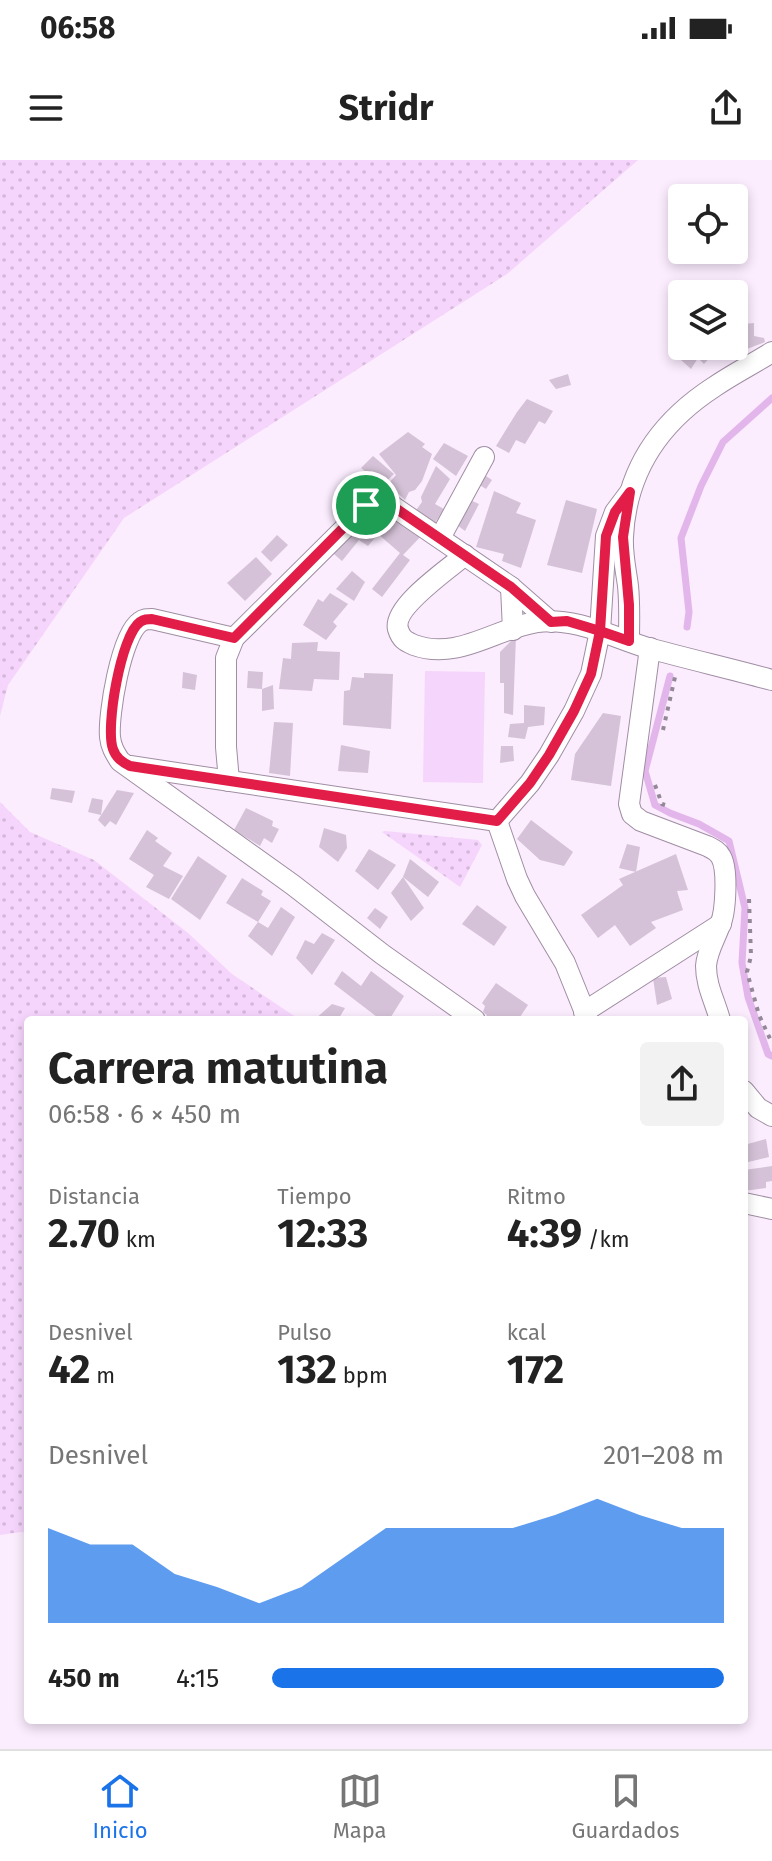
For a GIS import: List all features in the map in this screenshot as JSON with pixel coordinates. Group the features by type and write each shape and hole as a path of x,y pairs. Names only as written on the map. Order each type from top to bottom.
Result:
{"street":[{"path":"629,641 623,537 630,492 638,468 668,425 712,388 772,352"},
{"path":"440,538 484,457"},
{"path":"497,821 530,783 549,755 591,674 600,631 606,536 615,512 630,492"},
{"path":"229,781 226,658 234,638 372,501 384,501 440,538 511,587 551,622"},
{"path":"465,555 418,594 402,612 397,623 404,641 420,647 442,649 470,645 536,622 567,621 650,648 772,680"},
{"path":"511,587 513,630"},
{"path":"234,638 152,619 136,626 117,672 110,737 113,750 120,761 469,1016"},
{"path":"650,648 629,804 632,814 641,821 716,850 725,865 724,911 706,969 707,986 718,1016"},
{"path":"130,766 497,821"},
{"path":"497,821 521,888 565,963 586,1016 721,924"},
{"path":"748,1096 758,1108 772,1116"},
{"path":"748,1204 772,1209"}],"shaded area":[{"path":"0,160 638,160 507,274 124,518 8,685 0,716"},
{"path":"425,671 485,672 483,783 423,782"},
{"path":"0,802 30,832 94,860 188,933 232,974 294,1016 24,1016 24,1532 0,1535"},
{"path":"382,832 478,840 482,845 460,887"}],"building":[{"path":"754,323 754,336 764,338 765,342 748,348 748,324"},
{"path":"681,360 697,360 691,369"},
{"path":"568,374 571,385 556,389 549,380"},
{"path":"527,399 553,411 545,424 539,421 525,444 516,440 509,453 496,446"},
{"path":"408,432 425,444 422,447 432,454 422,481 405,500 388,484 396,475 379,454"},
{"path":"444,443 468,456 456,476 433,459"},
{"path":"373,456 394,474 382,485 361,468"},
{"path":"436,466 450,479 435,504 444,509 435,523 414,513 422,502 421,497"},
{"path":"483,474 492,480 486,489 478,484"},
{"path":"494,491 521,503 516,513 536,520 521,568 502,561 504,554 476,547"},
{"path":"470,500 479,504 465,531 457,525"},
{"path":"566,500 597,509 582,573 547,565"},
{"path":"387,503 424,533 403,555 410,560 382,597 372,589 400,553 378,534 368,546 359,540 342,561 327,548 358,514 370,524"},
{"path":"277,535 288,545 271,562 261,552"},
{"path":"256,557 272,574 245,601 227,583"},
{"path":"352,571 365,582 354,601 336,589"},
{"path":"330,593 348,604 333,622 337,626 326,640 303,625 318,599 323,602"},
{"path":"516,636 513,715 504,713 500,652"},
{"path":"318,642 317,651 340,652 339,680 314,679 312,691 279,689 283,658 291,659 292,643"},
{"path":"248,671 263,672 262,689 247,688"},
{"path":"183,672 197,675 195,690 182,688"},
{"path":"364,673 393,674 391,729 343,725 344,691 350,690 352,677 364,678"},
{"path":"273,685 274,709 262,711 262,689"},
{"path":"524,705 545,707 544,725 528,727 525,739 508,737 510,724 524,723"},
{"path":"603,713 621,716 611,786 571,780 575,754"},
{"path":"274,722 293,723 290,776 269,773"},
{"path":"341,745 370,751 368,773 338,771"},
{"path":"501,746 513,746 514,761 500,763"},
{"path":"52,788 75,791 72,803 50,799"},
{"path":"117,790 134,793 116,825 110,821 105,827 98,820"},
{"path":"92,798 103,800 101,815 88,812"},
{"path":"246,808 273,821 272,826 279,829 272,843 264,838 260,846 234,830"},
{"path":"531,820 573,852 564,866 540,860 517,839"},
{"path":"324,828 346,835 347,848 338,862 319,847"},
{"path":"147,830 158,838 155,841 172,853 163,866 183,876 169,899 146,887 154,875 129,859"},
{"path":"627,844 640,847 636,872 619,868"},
{"path":"369,849 396,865 378,890 355,871"},
{"path":"676,854 688,890 677,891 683,910 651,922 656,928 630,946 615,925 598,938 581,915 623,885 619,879"},
{"path":"198,856 227,876 200,920 171,899"},
{"path":"410,859 439,882 428,897 403,877"},
{"path":"403,877 424,908 411,921 391,893"},
{"path":"242,878 263,891 261,895 271,901 258,922 226,903"},
{"path":"477,905 507,927 494,946 462,924"},
{"path":"281,907 295,917 272,956 248,936 258,922 268,928"},
{"path":"375,908 388,917 380,929 367,918"},
{"path":"322,933 335,940 312,975 296,958 305,940 314,944"},
{"path":"342,971 361,986 371,971 404,996 392,1016 376,1016 334,984"},
{"path":"666,977 672,999 657,1005 653,978"},
{"path":"496,983 528,1005 521,1016 486,1016 482,1003"},
{"path":"332,1004 345,1008 340,1016 318,1016"},
{"path":"766,1139 769,1157 748,1162 748,1144"},
{"path":"772,1166 772,1181 766,1182 766,1188 748,1190 748,1169"}],"waterway":[{"path":"687,627 689,612 681,538 701,486 723,442 772,398"},
{"path":"670,676 645,771 655,805 729,841 745,908 742,963 748,997 768,1054 772,1056"}],"route":[{"path":"366,505 234,638 152,619 136,626 117,672 110,737 120,761 130,766 497,821 530,783 574,711 591,674 600,631 629,641 623,537 630,492 615,512 606,536 600,631 567,621 551,622 511,587 388,503 377,500 366,505"}]}
